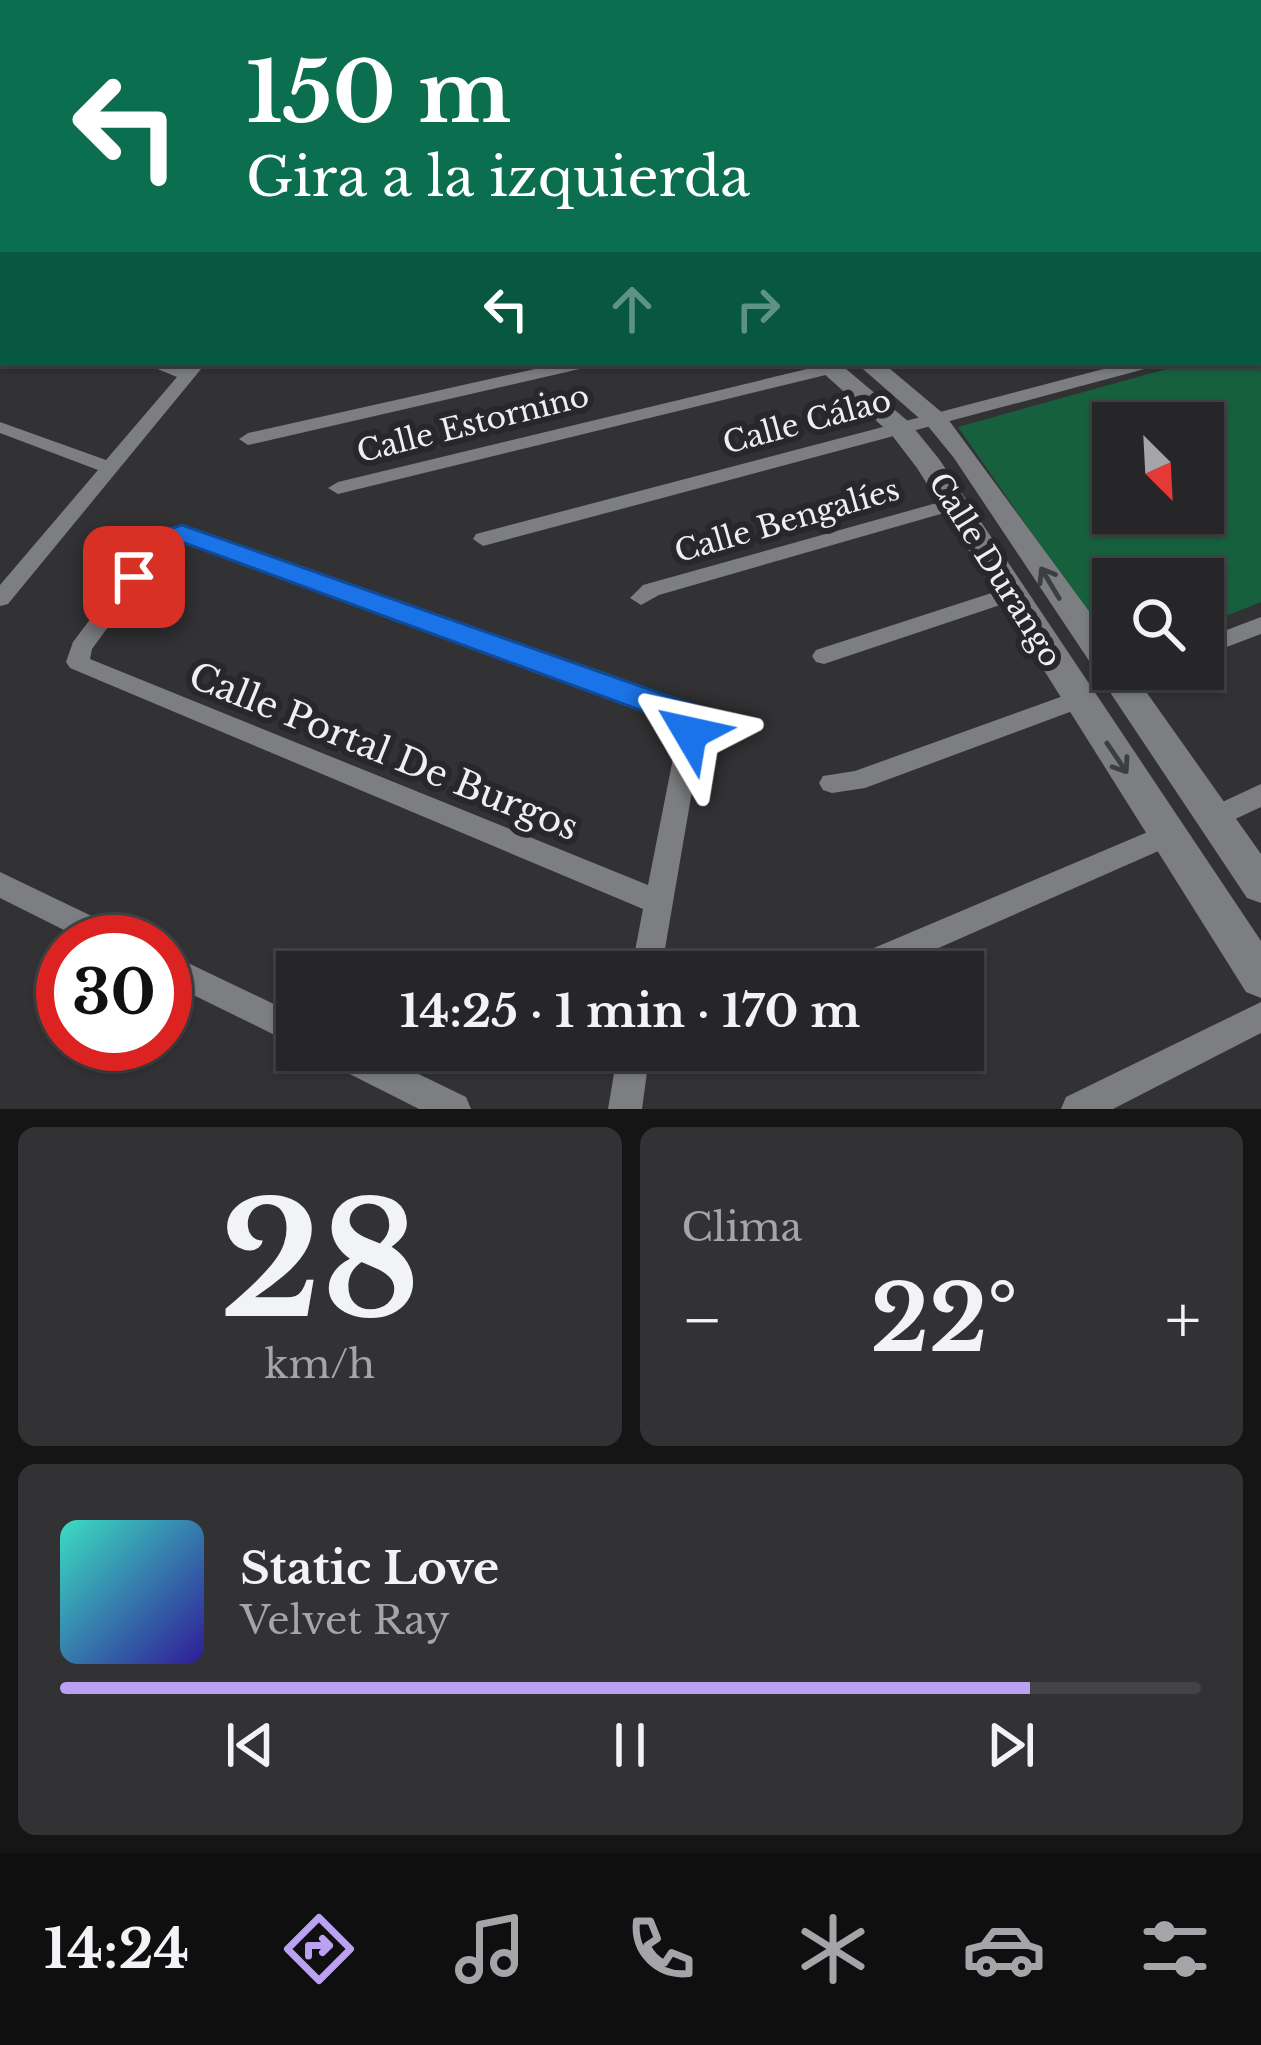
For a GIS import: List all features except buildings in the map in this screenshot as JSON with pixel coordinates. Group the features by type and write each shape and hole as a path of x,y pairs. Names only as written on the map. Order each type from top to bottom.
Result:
{"main road":[{"name":"Calle Durango","path":"828,366 900,428 1261,978"},
{"name":"Calle Durango","path":"872,366 936,421 1009,514 1092,643"},
{"name":"Calle Durango","path":"1123,690 1261,886"}],"street":[{"path":"248,439 571,366"},
{"name":"Calle Estornino","path":"338,488 828,366"},
{"name":"Calle Cálao","path":"483,539 1135,366"},
{"path":"2,594 193,369"},
{"path":"0,427 108,467"},
{"name":"Calle Bengalíes","path":"641,598 651,590 951,505"},
{"name":"Calle Portal De Burgos","path":"182,533 683,714 690,733 657,902 84,666 78,662 81,648 160,541 182,533"},
{"path":"824,656 1010,594"},
{"path":"1224,640 1261,625"},
{"path":"832,783 856,781 1077,700"},
{"path":"1212,819 1261,795"},
{"path":"900,951 1169,834"},
{"path":"0,884 63,915"},
{"path":"649,951 657,902"},
{"path":"192,979 276,1021"},
{"path":"1078,1109 1261,1017"},
{"path":"377,1071 454,1109"},
{"path":"625,1109 631,1071"}],"green space":[{"path":"1177,366 1261,366 1261,602 1224,617 1224,558 1092,558 1092,620 958,427"}],"route":[{"path":"134,577 160,541 182,533 683,714 690,733"}]}
